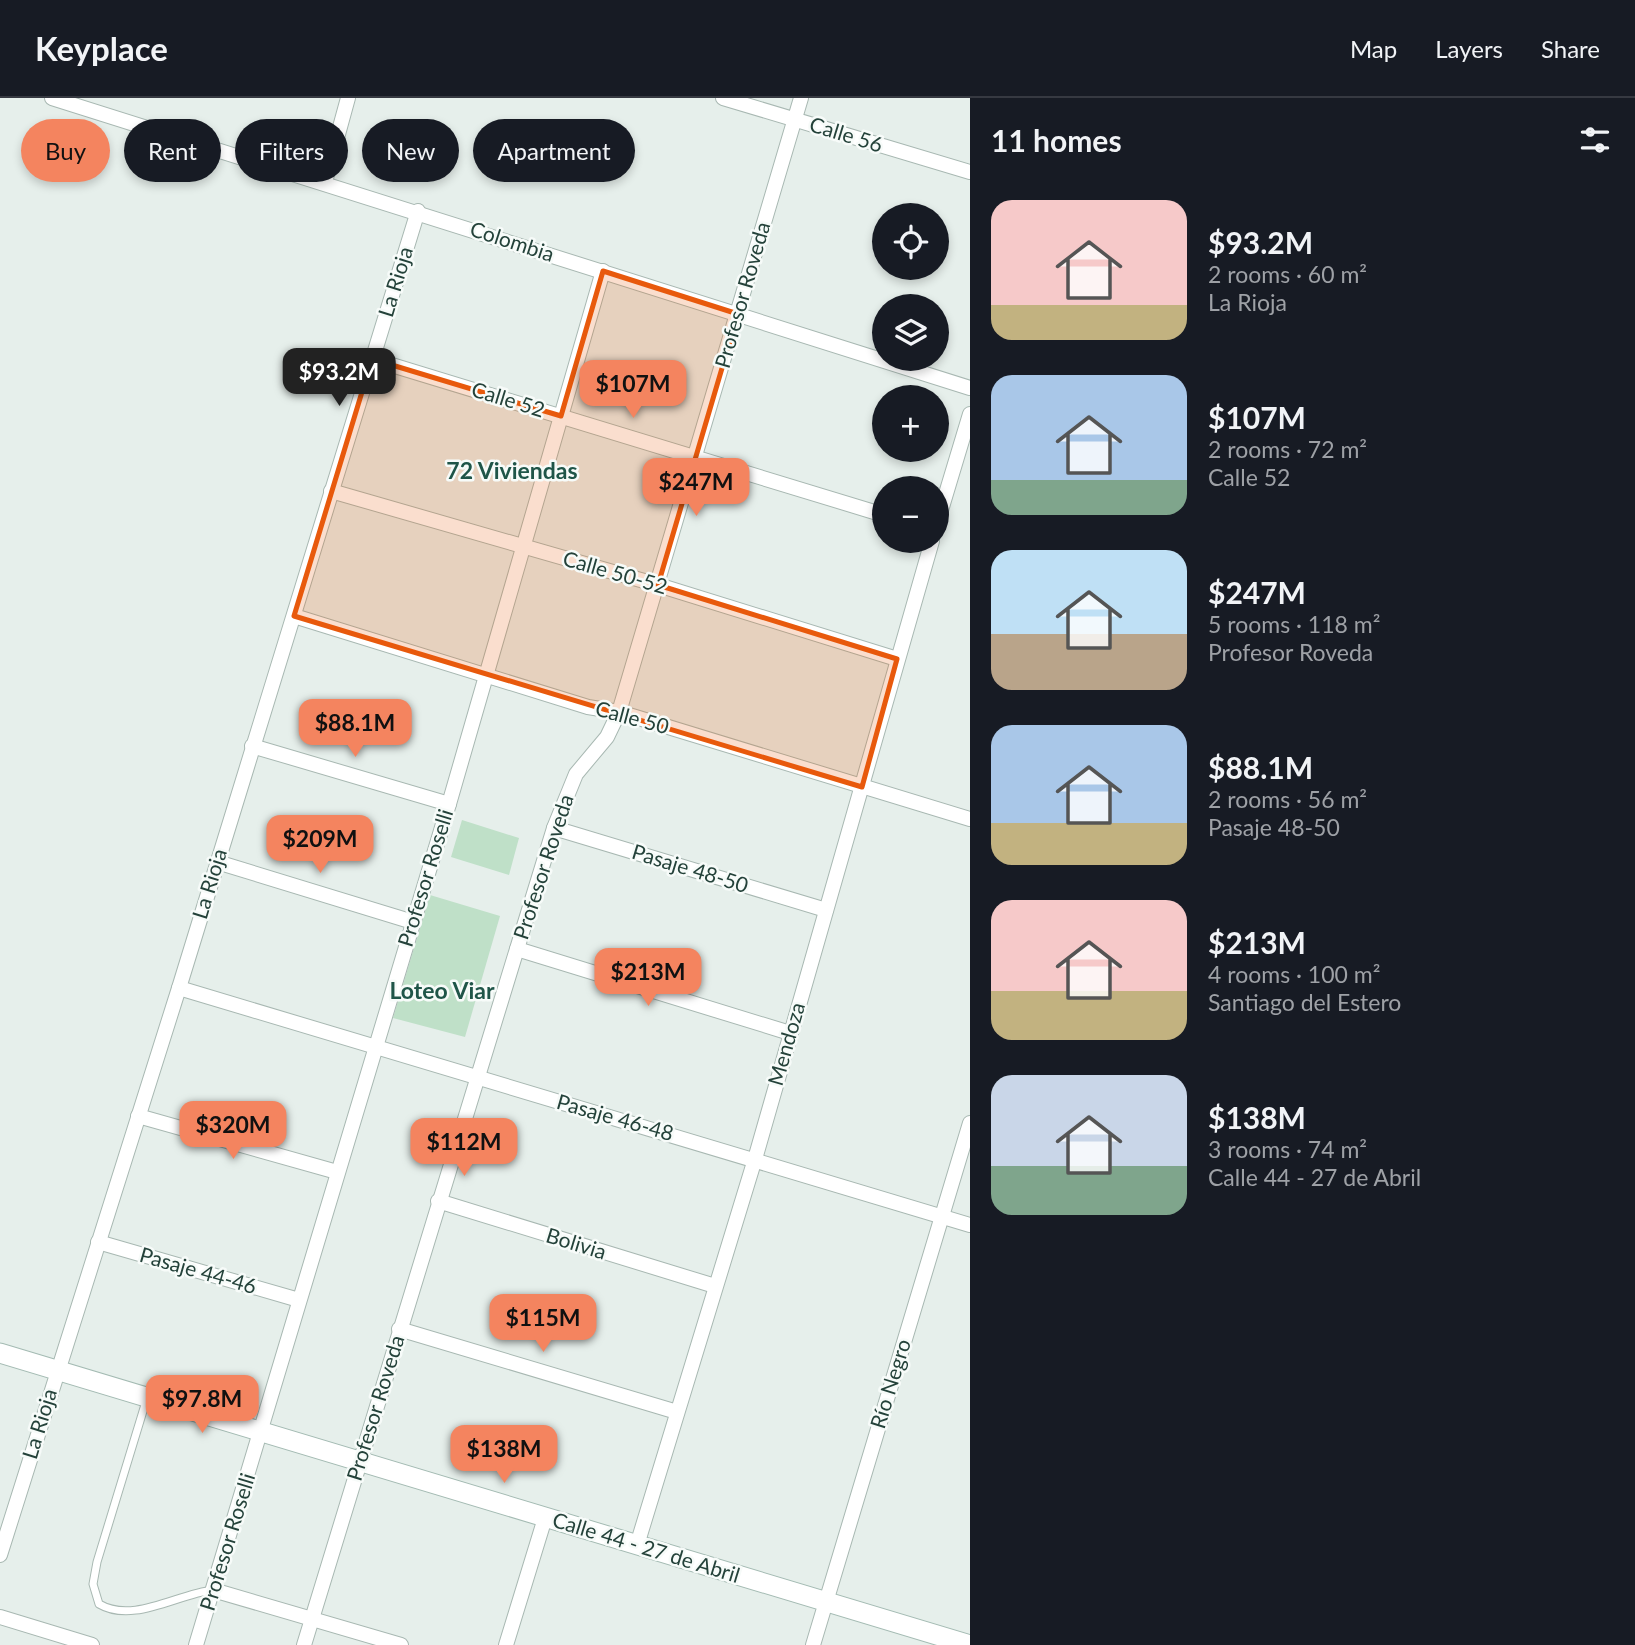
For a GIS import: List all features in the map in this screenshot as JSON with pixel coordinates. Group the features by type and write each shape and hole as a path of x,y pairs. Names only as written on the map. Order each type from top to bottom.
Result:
{"street":[{"name":"Colombia","path":"52,98 235,154"},
{"path":"342,119 348,98"},
{"name":"Calle 56","path":"723,98 970,172"},
{"name":"Profesor Roveda","path":"304,1645 554,828 576,774 607,737 619,712 801,98"},
{"name":"Colombia","path":"325,182 970,388"},
{"name":"La Rioja","path":"0,1555 179,988 418,211"},
{"name":"Profesor Roselli","path":"196,1645 255,1457 260,1432 337,1172 449,804 603,271"},
{"name":"Calle 52","path":"373,359 872,511"},
{"path":"949,484 970,414"},
{"name":"Calle 50-52","path":"331,491 658,585 897,659"},
{"name":"Mendoza","path":"637,1545 755,1159 928,553"},
{"name":"Calle 50","path":"294,616 486,676 588,706 619,712 970,819"},
{"path":"252,746 449,804"},
{"name":"Pasaje 48-50","path":"554,828 825,910"},
{"path":"217,862 413,922"},
{"path":"517,949 790,1033"},
{"name":"Pasaje 46-48","path":"179,988 970,1225"},
{"path":"138,1116 337,1172"},
{"name":"Río Negro","path":"813,1645 970,1123"},
{"name":"Bolivia","path":"438,1201 715,1286"},
{"name":"Pasaje 44-46","path":"97,1242 299,1300"},
{"path":"399,1329 677,1412"},
{"name":"Calle 44 - 27 de Abril","path":"0,1353 970,1645"},
{"path":"506,1645 545,1518"},
{"path":"214,1590 401,1645"},
{"path":"0,1617 92,1645"}],"lane":[{"path":"148,1398 96,1562 93,1584 99,1604 124,1612 214,1590"}],"highlighted area":[{"path":"603,271 738,314 658,585 897,659 862,787 294,616 372,359 561,416"}],"green space":[{"path":"462,820 519,838 509,875 451,857"},
{"path":"430,895 500,916 465,1037 393,1018"}],"district":[{"name":"72 Viviendas","path":"512,471"},
{"name":"Loteo Viar","path":"442,991"}]}
